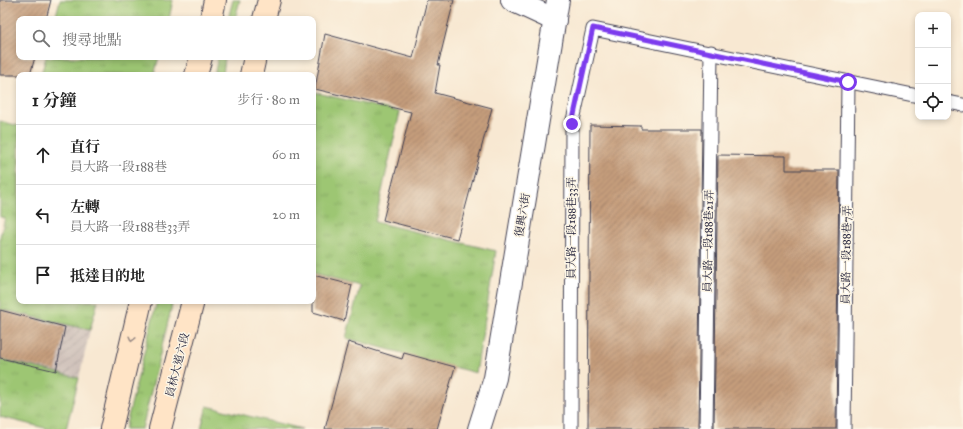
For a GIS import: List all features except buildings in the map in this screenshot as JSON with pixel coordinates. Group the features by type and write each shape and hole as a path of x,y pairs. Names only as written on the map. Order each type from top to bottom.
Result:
{"main road":[{"path":"212,16 216,0"},
{"path":"265,16 269,0"},
{"path":"197,72 200,60"},
{"path":"252,72 254,60"},
{"path":"111,429 140,304"},
{"name":"員林大道六段","path":"160,429 192,304"}],"street":[{"path":"512,0 556,10"},
{"name":"復興六街","path":"479,429 495,378 556,10"}],"lane":[{"name":"員大路一段188巷33弄","path":"571,429 572,124 593,28 711,52"},
{"path":"711,52 915,95"},
{"name":"員大路一段188巷21弄","path":"706,429 711,52"},
{"name":"員大路一段188巷7弄","path":"844,429 848,82"},
{"path":"951,103 963,105"}],"shaded area":[{"path":"0,309 90,330 79,378 0,359"}],"green space":[{"path":"60,0 173,0 170,16 56,16"},
{"path":"233,0 240,0 236,16 229,16"},
{"path":"45,60 158,60 155,72 42,72"},
{"path":"217,60 225,60 223,72 215,72"},
{"path":"316,93 400,112 375,222 496,251 476,373 346,338 360,286 316,275"},
{"path":"0,121 16,125 16,304 97,304 90,330 0,309 0,237 5,218 0,217"},
{"path":"156,304 172,304 142,429 125,429"},
{"path":"0,359 79,378 66,429 49,429 0,417"},
{"path":"207,406 302,429 201,429"}],"route":[{"path":"572,124 593,28 848,82"}]}
